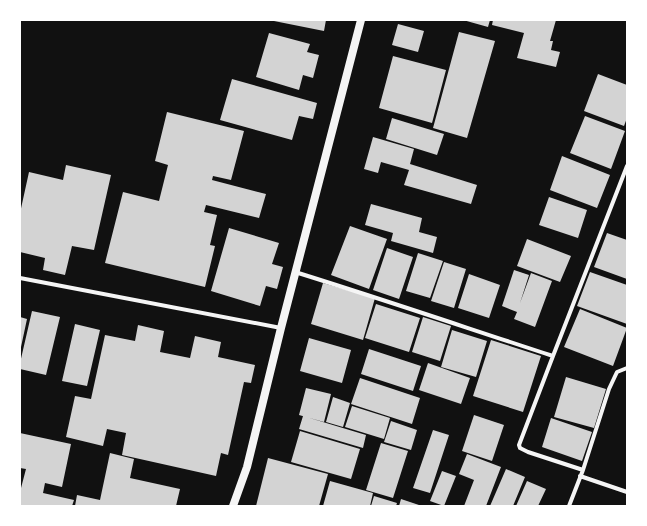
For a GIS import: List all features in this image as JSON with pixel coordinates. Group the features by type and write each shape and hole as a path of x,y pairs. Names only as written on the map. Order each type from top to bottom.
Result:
{"main road":[{"path":"233,506 247,467 295,272 361,20"}],"street":[{"path":"583,470 528,452 520,448 519,445 627,166"},
{"path":"295,272 374,296 553,356"},
{"path":"20,278 281,328"},
{"path":"568,506 583,470 612,383 617,372 627,368"},
{"path":"580,476 627,492"}],"building":[{"path":"269,20 326,20 324,31"},
{"path":"463,20 490,20 488,27"},
{"path":"493,20 556,20 550,41 553,41 551,50 560,52 556,67 517,58 524,33 492,25"},
{"path":"398,24 424,31 418,52 392,45"},
{"path":"459,32 495,41 467,138 433,128"},
{"path":"269,33 310,44 307,52 319,55 313,78 303,75 299,90 256,77"},
{"path":"393,56 446,70 432,123 379,108"},
{"path":"598,74 627,85 627,118 624,126 584,111"},
{"path":"232,79 317,103 313,119 299,116 292,140 220,120"},
{"path":"167,112 244,131 231,180 213,176 212,180 266,194 259,218 206,205 204,212 217,215 210,245 215,246 205,287 105,263 123,192 159,201 168,165 155,161"},
{"path":"585,116 625,131 611,169 570,153"},
{"path":"392,118 444,134 437,155 386,139"},
{"path":"373,137 414,149 410,164 477,185 471,204 404,185 409,170 381,162 378,173 364,169"},
{"path":"562,156 610,175 597,208 550,190"},
{"path":"66,165 111,175 94,250 72,246 65,275 43,270 45,258 20,252 20,213 29,172 63,180"},
{"path":"549,197 587,210 578,238 539,225"},
{"path":"371,204 422,218 419,232 437,237 433,253 391,241 393,233 365,225"},
{"path":"350,226 387,239 369,289 331,275"},
{"path":"229,228 279,243 272,264 283,267 277,289 266,286 260,306 211,291"},
{"path":"607,233 627,240 627,279 594,267"},
{"path":"527,239 571,256 560,282 517,266"},
{"path":"387,248 413,257 399,299 373,290"},
{"path":"418,253 443,261 430,298 406,291"},
{"path":"444,262 466,269 454,308 431,301"},
{"path":"514,270 529,275 520,303 531,273 552,281 535,327 514,319 517,312 502,306"},
{"path":"590,272 627,285 627,324 577,306"},
{"path":"469,274 500,285 489,318 458,308"},
{"path":"323,283 375,298 363,340 311,324"},
{"path":"376,304 420,318 409,352 365,338"},
{"path":"580,309 627,328 613,366 564,347"},
{"path":"32,311 60,317 46,375 20,369 20,363"},
{"path":"20,317 27,319 21,347 20,347"},
{"path":"423,317 451,326 440,361 412,352"},
{"path":"75,324 100,330 87,386 62,381"},
{"path":"138,325 164,331 160,352 190,358 195,336 221,342 218,357 255,365 251,383 244,382 228,455 221,453 216,476 122,455 126,433 107,429 103,446 66,437 75,396 91,399 105,335 135,341"},
{"path":"452,330 487,341 476,377 441,367"},
{"path":"309,338 351,350 342,383 300,371"},
{"path":"491,340 541,356 523,412 473,396"},
{"path":"369,349 421,366 413,391 361,374"},
{"path":"428,363 470,378 461,404 419,390"},
{"path":"566,377 606,389 594,428 554,417"},
{"path":"360,378 420,398 412,424 351,404"},
{"path":"306,388 331,394 324,422 299,415"},
{"path":"333,397 350,403 343,427 326,422"},
{"path":"352,406 390,418 384,439 345,427"},
{"path":"474,415 504,425 492,461 462,451"},
{"path":"303,416 366,435 363,448 299,429"},
{"path":"551,418 592,432 582,461 542,447"},
{"path":"391,421 417,430 411,450 384,442"},
{"path":"433,430 449,435 430,493 413,488"},
{"path":"300,431 360,449 351,479 291,462"},
{"path":"20,433 71,444 62,487 45,483 43,493 74,500 72,506 20,506 20,488 26,469 20,468"},
{"path":"381,443 408,451 393,498 366,490"},
{"path":"110,453 134,459 130,478 180,489 176,506 75,506 77,495 100,500"},
{"path":"467,454 501,467 486,506 464,506 474,480 459,474"},
{"path":"268,458 328,474 319,506 256,506"},
{"path":"506,469 525,477 513,506 490,506"},
{"path":"442,471 456,476 444,506 430,501"},
{"path":"330,481 373,493 370,506 323,506"},
{"path":"527,481 546,489 538,506 516,506"},
{"path":"374,496 397,503 396,506 371,506"},
{"path":"401,499 422,506 399,506"}]}
